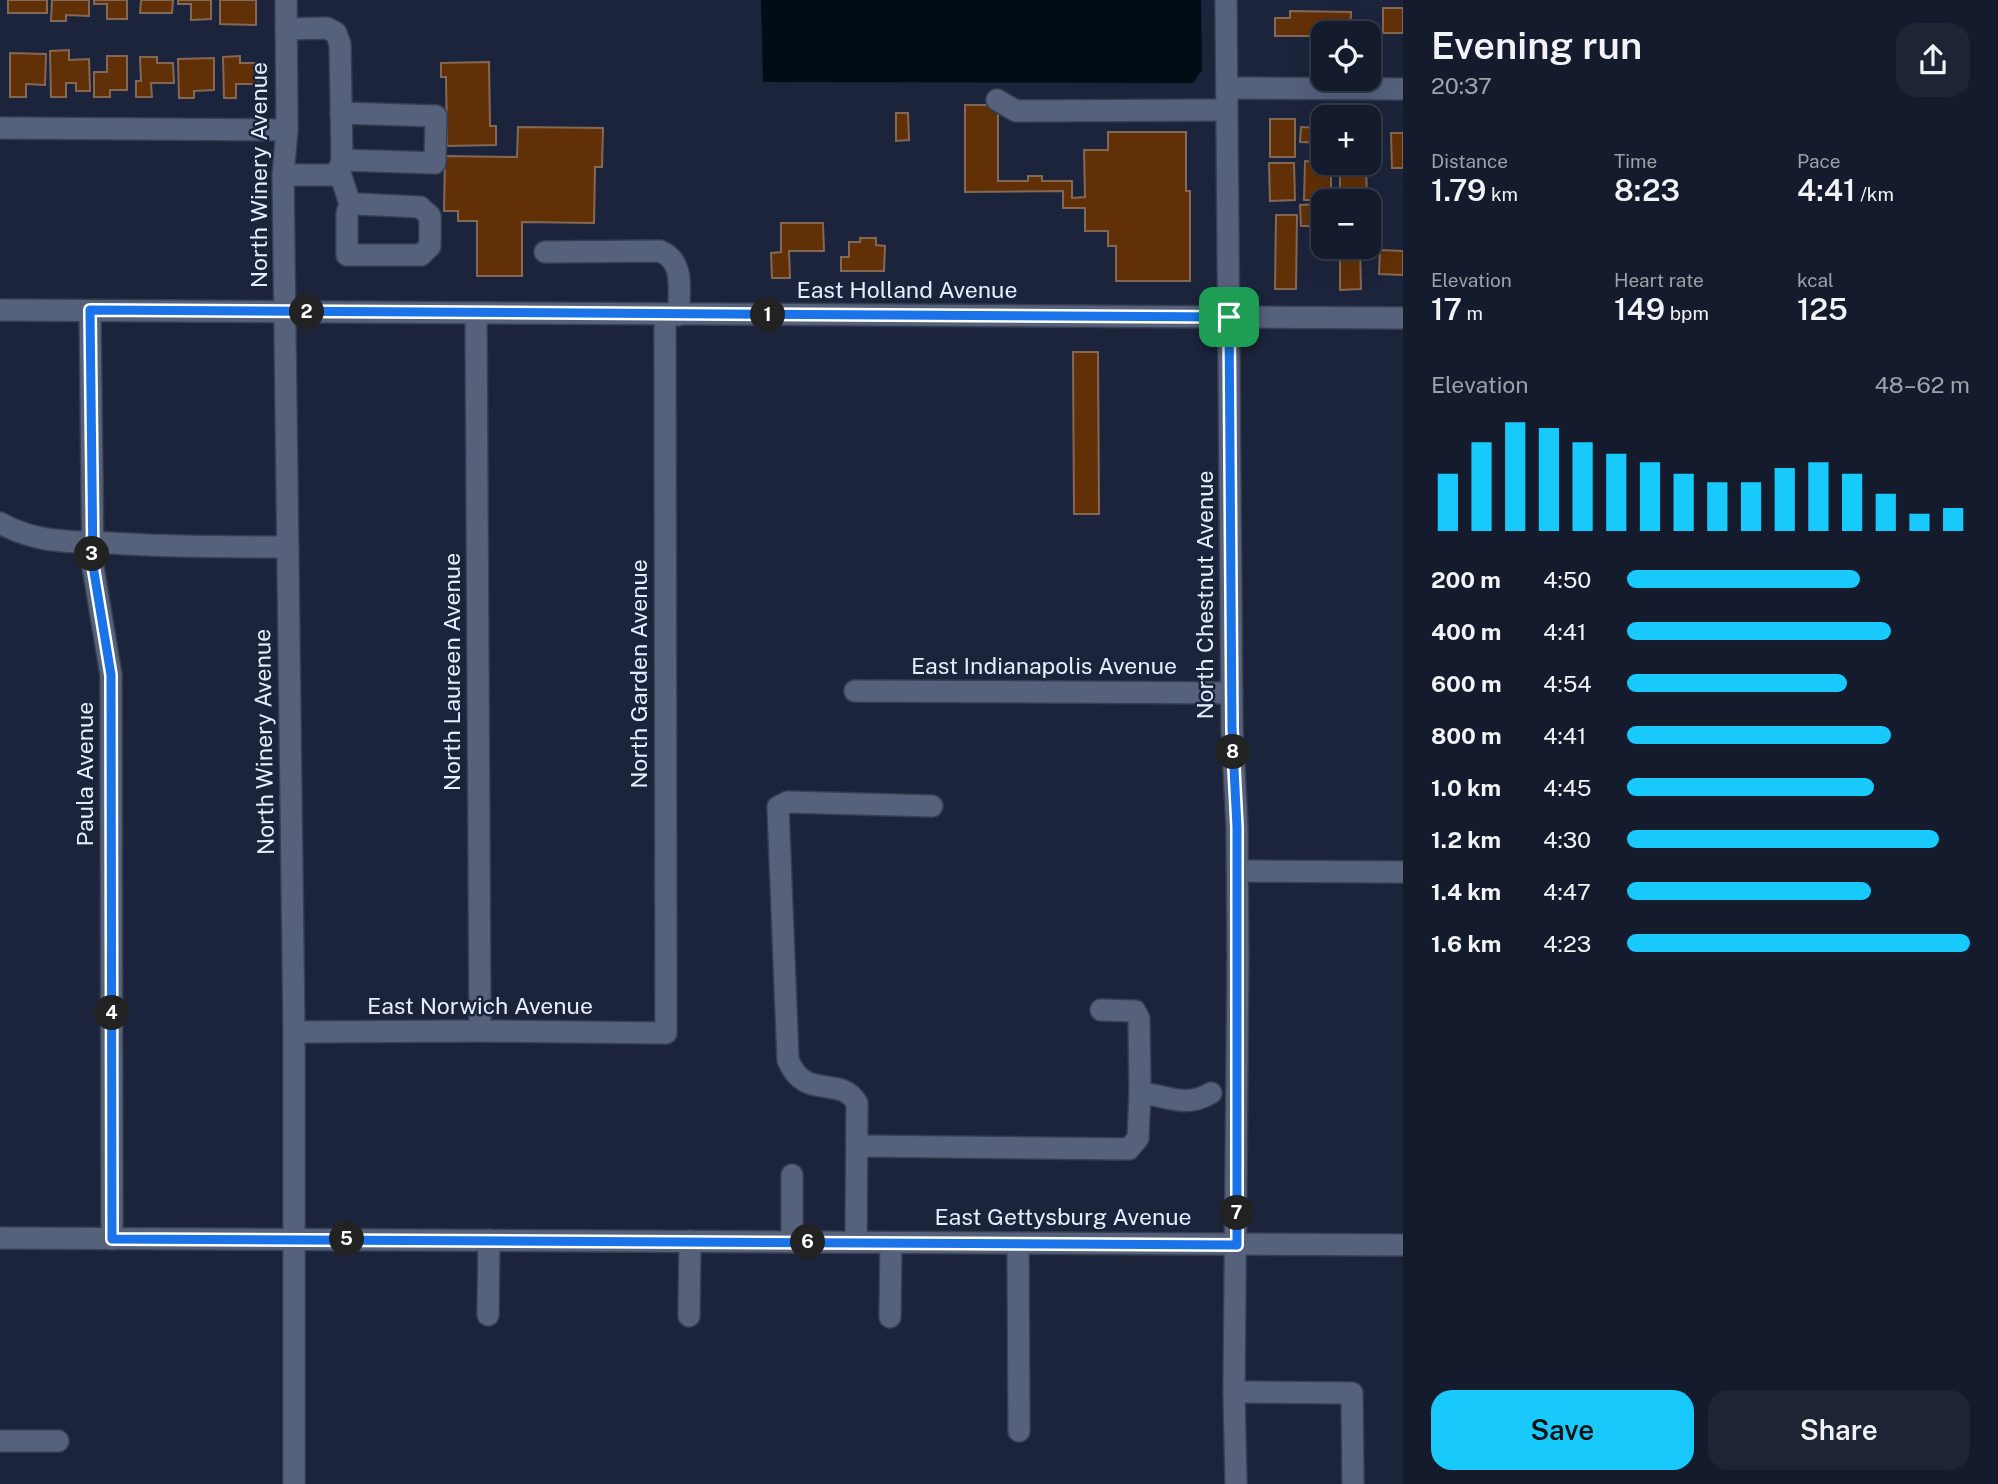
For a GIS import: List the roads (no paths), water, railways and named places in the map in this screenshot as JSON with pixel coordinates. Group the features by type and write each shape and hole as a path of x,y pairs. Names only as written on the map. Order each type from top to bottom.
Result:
{"street":[{"name":"North Winery Avenue","path":"286,0 287,130 283,176 294,1032 295,1484"},
{"name":"North Chestnut Avenue","path":"1226,0 1232,693 1238,871 1234,1392 1236,1484"},
{"path":"286,29 327,28 337,33 340,44 340,165 350,204 347,213 347,254 421,254 430,246 430,216 420,207 357,204"},
{"path":"1227,88 1403,89"},
{"path":"997,100 1016,111 1227,110"},
{"path":"283,176 331,175 340,165 435,163 436,116 341,113"},
{"path":"0,128 287,130"},
{"name":"North Garden Avenue","path":"545,252 660,251 670,255 678,273 671,315 666,1033"},
{"name":"East Holland Avenue","path":"0,310 1403,318"},
{"name":"Paula Avenue","path":"90,310 92,542 95,589 111,675 112,1239"},
{"name":"North Laureen Avenue","path":"476,313 480,1031"},
{"path":"0,523 35,538 172,547 288,547"},
{"name":"East Indianapolis Avenue","path":"855,691 1232,693"},
{"path":"856,1242 857,1103 844,1090 814,1086 802,1080 792,1071 788,1060 778,807 788,802 932,806"},
{"path":"1238,871 1403,872"},
{"path":"857,1146 1129,1149 1138,1138 1148,1094 1139,1019 1135,1011 1101,1010"},
{"name":"East Norwich Avenue","path":"294,1032 666,1033"},
{"path":"1148,1094 1168,1086 1198,1087 1211,1093 1236,1092"},
{"path":"792,1175 792,1242"},
{"name":"East Gettysburg Avenue","path":"0,1238 1403,1245"},
{"path":"488,1315 489,1240"},
{"path":"689,1316 690,1241"},
{"path":"890,1317 891,1242"},
{"path":"1018,1243 1019,1431"},
{"path":"1234,1392 1352,1393 1353,1484"},
{"path":"0,1441 58,1441"}]}
